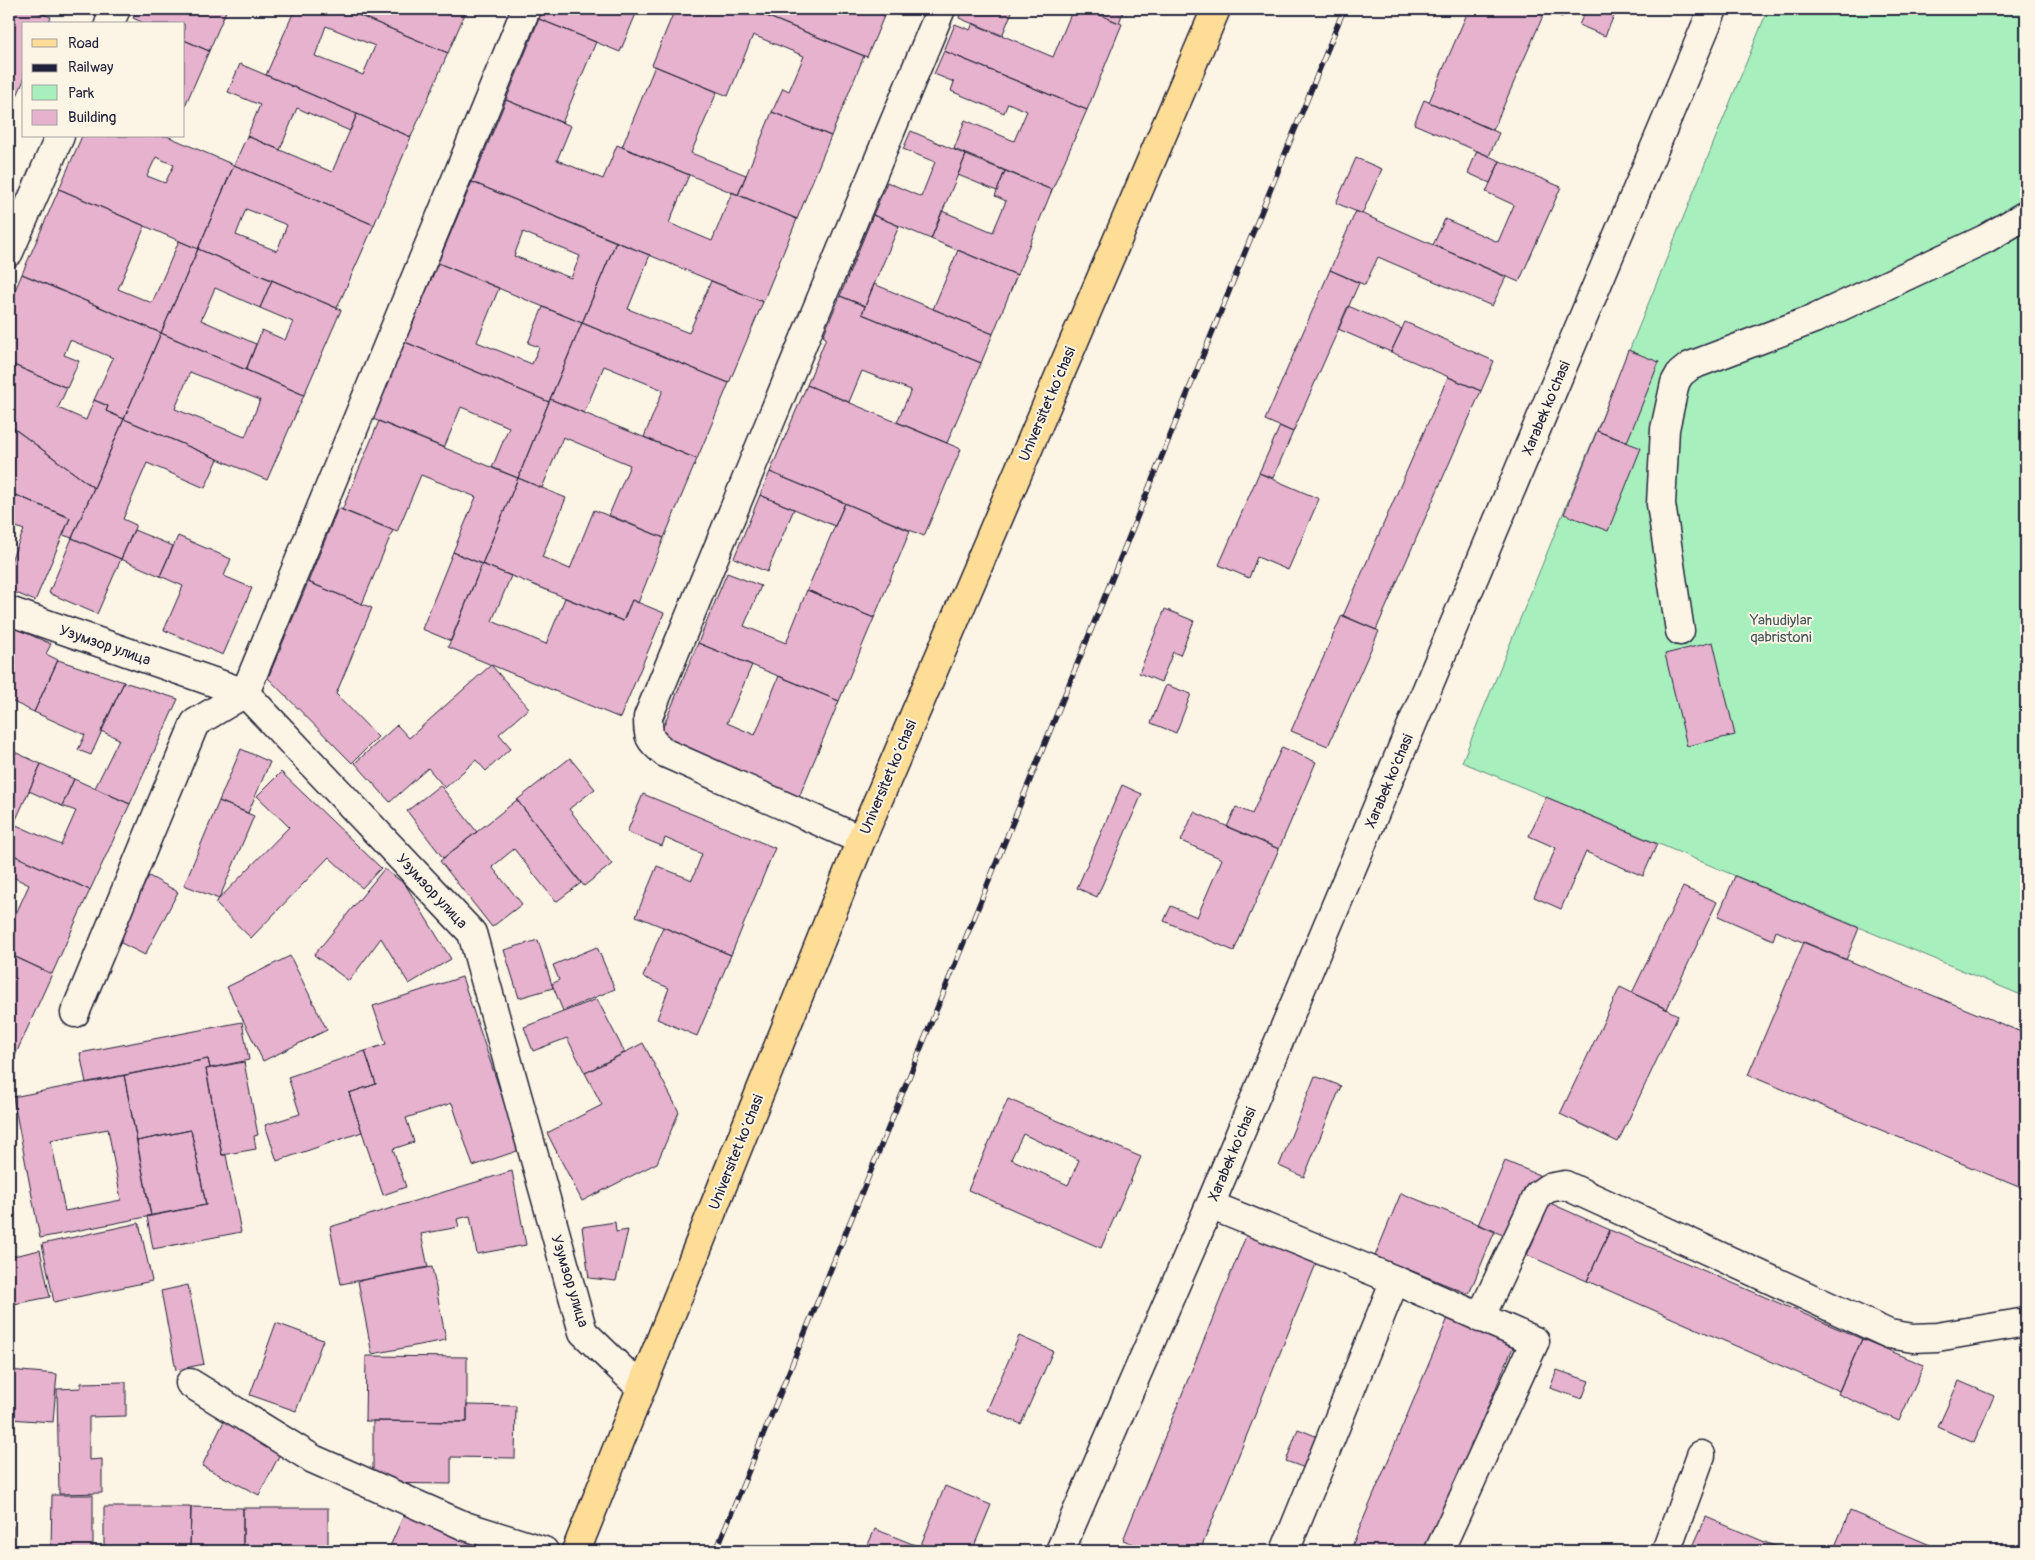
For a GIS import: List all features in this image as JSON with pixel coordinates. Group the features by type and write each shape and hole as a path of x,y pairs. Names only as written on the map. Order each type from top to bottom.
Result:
{"main road":[{"name":"Universitet kо‘chasi","path":"576,1551 861,840 1216,9"}],"street":[{"path":"110,22 116,9"},
{"path":"75,1013 195,723 245,693 526,9"},
{"path":"861,840 666,753 654,744 648,736 648,717 941,9"},
{"name":"Xarabek ko'chasi","path":"1060,1551 1210,1205 1713,9"},
{"path":"9,252 59,138"},
{"path":"1680,631 1661,504 1665,429 1675,383 1680,374 1690,366 1814,319 1985,239 2026,215"},
{"name":"Узумзор улица","path":"9,611 245,693 472,933 582,1332 641,1388"},
{"path":"1480,1318 1538,1195 1548,1188 1565,1185 1889,1334 1913,1338 1937,1337 2026,1322"},
{"path":"1210,1205 1395,1280 1535,1341 1438,1551"},
{"path":"1285,1551 1395,1280"},
{"path":"190,1383 313,1459 465,1526 544,1551"},
{"path":"1666,1551 1701,1455"}],"green space":[{"name":"Yahudiylar qabristoni","path":"1768,9 2026,9 2026,997 1462,762"}],"building":[{"path":"9,9 30,9 51,17 49,22 22,22 22,85 13,105 9,103"},
{"path":"137,9 227,9 209,51 185,40 185,22 142,22 133,18"},
{"path":"295,9 344,9 448,53 411,137 266,75","holes":["326,26 375,46 363,75 315,56"]},
{"path":"344,9 467,9 448,53"},
{"path":"544,9 638,9 620,52 539,19"},
{"path":"675,9 749,9 864,56 831,136 772,112 783,88 789,91 804,56 753,35 728,96 652,65"},
{"path":"749,9 887,9 867,57"},
{"path":"962,9 1013,9 1002,36 959,18"},
{"path":"1073,9 1085,9 1122,24 1087,110 944,51 955,24 970,30 973,23 1053,57"},
{"path":"1090,9 1124,9 1119,23"},
{"path":"1469,9 1546,9 1493,130 1429,102"},
{"path":"1546,9 1566,9 1562,17"},
{"path":"1586,9 1617,9 1605,36 1579,25"},
{"path":"539,19 596,42 562,123 506,100"},
{"path":"185,40 209,51 185,106"},
{"path":"944,51 1087,110 1052,190 954,149 965,120 1014,141 1027,111 1008,103 1004,113 951,91 954,82 934,74"},
{"path":"240,64 357,114 350,131 297,108 280,150 247,136 260,105 228,92"},
{"path":"655,66 717,92 691,153 746,175 738,195 622,147"},
{"path":"506,100 571,126 557,160 603,179 617,145 689,175 669,223 712,241 732,192 797,219 763,302 472,182"},
{"path":"1424,100 1499,133 1489,156 1414,124"},
{"path":"772,112 831,136 797,219 738,195"},
{"path":"357,114 411,137 374,225 234,165 247,136 332,172"},
{"path":"911,131 966,155 931,239 873,215 887,182 921,197 935,162 903,149"},
{"path":"81,138 172,138 234,165 198,249 59,189","holes":["156,157 174,165 165,183 147,176"]},
{"path":"1477,151 1500,161 1490,183 1468,173"},
{"path":"966,155 1005,171 997,191 958,175"},
{"path":"1356,158 1382,169 1362,214 1336,203"},
{"path":"1500,161 1561,187 1519,282 1433,245 1445,219 1498,242 1514,205 1486,192"},
{"path":"234,165 374,225 337,308 198,249","holes":["246,209 287,225 277,251 236,235"]},
{"path":"1005,171 1052,190 1017,275 931,239 942,211 993,232 1006,201 995,196"},
{"path":"472,182 616,242 582,323 438,263","holes":["523,232 580,256 571,278 514,256"]},
{"path":"59,189 145,226 118,289 152,303 179,241 198,249 161,333 22,274"},
{"path":"1356,211 1506,277 1492,306 1378,257 1365,285 1330,270"},
{"path":"873,215 899,226 865,306 840,296"},
{"path":"616,242 650,255 628,309 689,333 711,281 763,302 729,383 582,323"},
{"path":"198,249 272,280 260,308 215,288 201,320 256,344 246,370 161,333"},
{"path":"958,250 1017,275 993,334 933,309"},
{"path":"438,263 499,288 477,342 532,364 539,347 528,343 543,307 582,323 549,402 405,342"},
{"path":"1330,270 1359,283 1293,432 1265,420"},
{"path":"22,274 161,333 124,419 106,411 108,406 94,400 113,358 70,340 64,355 79,361 67,388 9,363 9,316 13,306 9,304"},
{"path":"272,280 341,310 304,395 246,370 262,330 285,340 293,322 260,308"},
{"path":"874,284 993,334 981,363 862,314"},
{"path":"840,296 865,306 862,314 981,363 947,443 897,422 911,390 862,371 849,402 807,385 826,338 823,336"},
{"path":"1348,306 1402,329 1391,352 1338,329"},
{"path":"1405,322 1494,361 1481,391 1391,352"},
{"path":"582,323 729,383 697,459 644,437 663,390 604,366 584,413 550,399"},
{"path":"161,333 304,395 267,480 124,419","holes":["190,372 260,400 245,437 175,409"]},
{"path":"405,342 549,402 518,478 492,468 509,427 461,407 444,448 373,419"},
{"path":"1628,350 1659,362 1627,442 1597,431"},
{"path":"9,363 67,388 58,408 86,420 94,400 108,406 106,411 124,419 94,488 12,427 15,420 9,417"},
{"path":"1448,377 1481,391 1376,630 1343,616"},
{"path":"807,385 961,449 924,536 770,472"},
{"path":"550,399 697,459 664,538 609,515 630,465 563,437 542,488 518,478"},
{"path":"9,417 15,420 12,427 94,488 72,538 63,535 70,518 16,495 13,502 9,500"},
{"path":"124,419 218,459 205,488 147,463 123,519 136,525 121,559 72,538"},
{"path":"379,421 518,478 482,564 453,552 476,497 421,475 397,532 342,510"},
{"path":"1280,426 1293,432 1273,478 1259,473"},
{"path":"1597,431 1641,448 1608,531 1564,514"},
{"path":"770,472 845,503 835,526 760,495"},
{"path":"1259,473 1319,499 1288,570 1257,557 1249,578 1219,565"},
{"path":"518,478 566,498 542,557 570,569 594,510 664,538 638,603 632,600 623,621 482,564"},
{"path":"16,495 70,518 35,601 9,590 9,565 24,530 9,524 9,513"},
{"path":"760,495 794,509 767,572 734,558"},
{"path":"845,503 910,531 874,618 807,590"},
{"path":"338,508 393,530 362,604 308,582"},
{"path":"134,530 173,546 160,576 121,559"},
{"path":"178,536 231,559 224,576 252,588 223,655 164,630 183,586 160,576"},
{"path":"72,538 121,559 97,614 49,593"},
{"path":"453,552 482,564 451,641 422,629"},
{"path":"482,564 511,576 492,621 546,644 565,598 623,621 632,600 664,613 620,718 448,647"},
{"path":"727,573 761,586 744,626 786,643 807,590 874,618 839,701 698,643"},
{"path":"308,582 372,608 336,694 378,737 352,763 268,678"},
{"path":"1165,609 1194,621 1180,655 1173,652 1161,682 1139,673"},
{"path":"1342,615 1379,631 1328,746 1291,731"},
{"path":"15,628 51,644 46,654 58,660 34,712 9,700 9,642"},
{"path":"1713,642 1735,735 1687,746 1665,654"},
{"path":"698,643 752,665 727,723 755,735 779,676 839,701 799,797 658,739"},
{"path":"58,660 124,682 91,755 78,750 85,735 34,712"},
{"path":"491,665 529,708 499,734 511,748 486,771 476,760 445,788 428,768 390,802 355,763 397,725 409,738"},
{"path":"124,682 178,699 130,804 95,788 119,739 101,731"},
{"path":"1166,685 1191,694 1176,733 1151,723"},
{"path":"1282,747 1316,762 1279,849 1227,827 1236,807 1252,814"},
{"path":"241,749 270,762 248,813 219,801"},
{"path":"10,750 41,764 14,824 61,845 76,811 62,806 74,779 130,804 90,890 9,853"},
{"path":"570,758 595,789 569,809 612,864 584,886 517,800"},
{"path":"41,764 74,779 62,806 29,791"},
{"path":"281,772 381,868 362,888 329,857 251,938 215,903 289,827 257,796"},
{"path":"440,785 477,832 443,858 407,811"},
{"path":"1122,785 1142,794 1097,897 1077,888"},
{"path":"643,794 775,848 731,955 636,916 657,866 692,880 702,854 665,838 662,846 627,832"},
{"path":"1546,797 1657,844 1643,876 1586,852 1561,909 1534,897 1556,848 1529,836"},
{"path":"517,800 581,883 556,902 514,849 492,867 522,904 492,927 440,861"},
{"path":"219,801 254,816 219,899 184,885"},
{"path":"1194,812 1279,849 1234,951 1164,921 1171,906 1197,917 1222,859 1181,841"},
{"path":"9,853 90,890 52,974 9,954 9,929 29,885 9,875"},
{"path":"384,869 405,884 451,959 409,984 381,938 349,981 314,955"},
{"path":"149,876 178,892 145,955 115,940"},
{"path":"1735,876 1859,928 1846,960 1776,931 1773,940 1718,916"},
{"path":"1683,887 1717,902 1667,1009 1632,993"},
{"path":"663,927 731,955 697,1036 657,1019 669,988 643,977"},
{"path":"538,940 553,988 519,998 504,950"},
{"path":"1804,942 2026,1034 2026,1190 1748,1075"},
{"path":"597,947 615,989 563,1011 552,984 559,980 553,965"},
{"path":"9,954 52,974 9,1069"},
{"path":"290,956 327,1030 263,1061 227,987"},
{"path":"462,977 520,1150 473,1166 452,1103 406,1118 414,1142 393,1149 406,1187 383,1195 349,1093 376,1084 365,1051 386,1044 373,1006"},
{"path":"1620,987 1678,1015 1618,1142 1560,1114"},
{"path":"597,999 625,1053 585,1073 567,1038 533,1051 524,1027"},
{"path":"242,1022 249,1060 210,1068 208,1059 86,1083 80,1053"},
{"path":"643,1043 679,1112 657,1163 582,1201 547,1133 602,1105 585,1073"},
{"path":"365,1051 376,1084 349,1093 362,1132 277,1161 265,1125 300,1114 288,1077"},
{"path":"208,1059 210,1068 206,1069 222,1155 226,1155 241,1232 153,1249 147,1216 206,1205 191,1130 137,1141 124,1075"},
{"path":"244,1062 258,1135 254,1136 256,1149 222,1155 206,1069"},
{"path":"124,1075 151,1216 40,1238 13,1097","holes":["108,1129 121,1200 65,1211 51,1140"]},
{"path":"1315,1076 1341,1086 1304,1177 1279,1166"},
{"path":"1008,1099 1141,1157 1101,1248 968,1190","holes":["1023,1134 1079,1160 1068,1185 1011,1159"]},
{"path":"191,1130 206,1205 151,1216 137,1141"},
{"path":"1505,1161 1539,1175 1513,1239 1478,1225"},
{"path":"512,1171 526,1245 477,1254 470,1216 457,1219 459,1227 421,1234 428,1267 341,1284 330,1227"},
{"path":"1401,1193 1495,1231 1469,1294 1375,1256"},
{"path":"1550,1203 1610,1230 1587,1281 1527,1255"},
{"path":"615,1222 616,1232 628,1230 616,1281 589,1278 582,1227"},
{"path":"139,1223 152,1281 54,1302 42,1244"},
{"path":"1610,1230 1862,1339 1839,1391 1587,1281"},
{"path":"1248,1231 1318,1259 1200,1551 1152,1551 1123,1540"},
{"path":"40,1250 50,1297 9,1305 9,1257"},
{"path":"432,1267 446,1340 372,1354 358,1281"},
{"path":"188,1285 204,1364 176,1370 161,1291"},
{"path":"1451,1311 1517,1338 1427,1551 1350,1551"},
{"path":"276,1323 323,1340 296,1411 250,1395"},
{"path":"1019,1336 1053,1351 1021,1424 987,1410"},
{"path":"1862,1339 1924,1365 1899,1421 1838,1394"},
{"path":"366,1356 467,1357 467,1422 365,1421"},
{"path":"9,1370 57,1374 53,1422 9,1419"},
{"path":"1557,1370 1589,1381 1582,1399 1550,1388"},
{"path":"1959,1381 1994,1396 1974,1443 1938,1427"},
{"path":"126,1382 126,1416 89,1417 89,1460 102,1459 102,1493 59,1494 57,1389 81,1388 81,1383"},
{"path":"467,1405 516,1406 515,1458 451,1457 451,1484 373,1483 373,1421 467,1422"},
{"path":"225,1419 283,1448 259,1495 202,1466"},
{"path":"1298,1429 1318,1437 1305,1468 1286,1461"},
{"path":"945,1486 991,1505 972,1551 930,1551 920,1547"},
{"path":"52,1495 93,1495 93,1551 51,1551"},
{"path":"104,1507 191,1507 190,1551 104,1551"},
{"path":"191,1507 243,1508 243,1551 190,1551"},
{"path":"243,1508 328,1508 328,1551 299,1551 299,1547 273,1548 273,1551 243,1551"},
{"path":"406,1510 481,1542 477,1551 388,1551"},
{"path":"1850,1511 1935,1547 1933,1551 1833,1551"},
{"path":"1706,1517 1786,1551 1691,1551"},
{"path":"13,1526 13,1551 9,1551 9,1527"},
{"path":"875,1529 930,1551 865,1551"}],"railway":[{"path":"716,1551 1344,9"}]}
